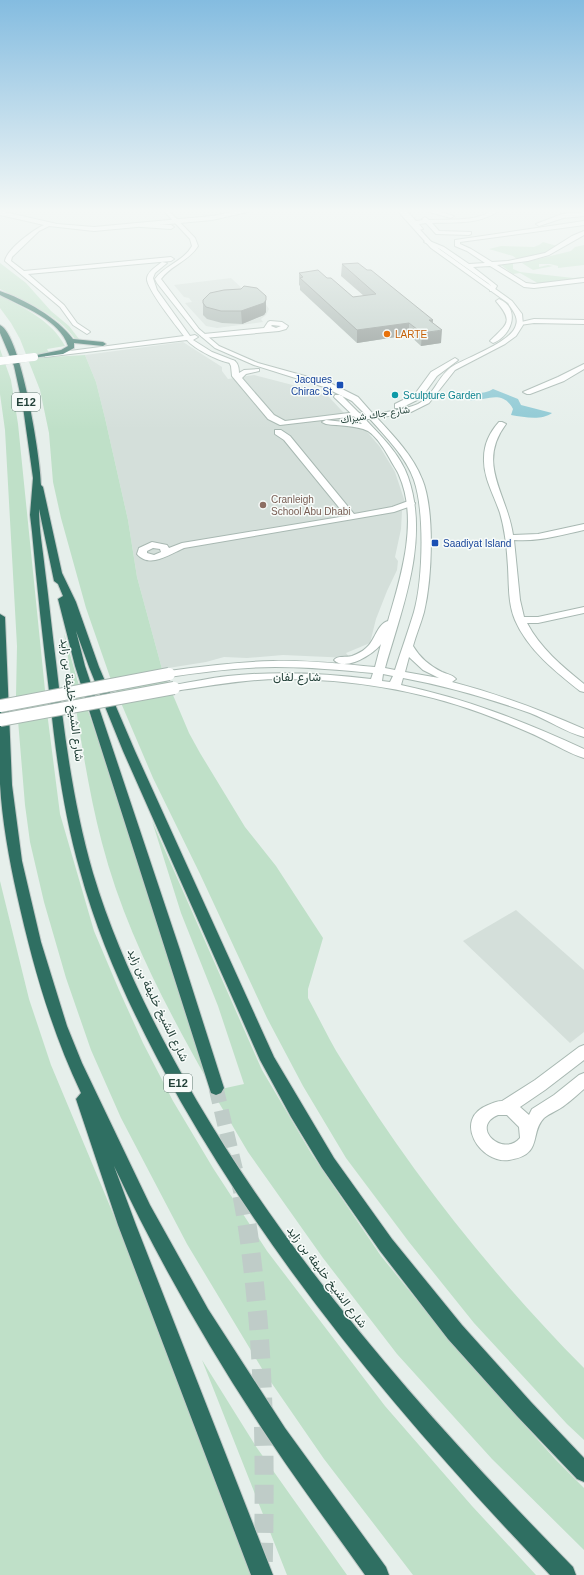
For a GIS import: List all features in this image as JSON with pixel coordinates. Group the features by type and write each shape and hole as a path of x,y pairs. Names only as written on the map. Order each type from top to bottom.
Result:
{"highway":[{"path":"0,293 47,318 61,329 72,345 70,349 34,357"},
{"name":"شارع الشيخ خليفة بن زايد","path":"0,327 12,350 22,379 38,480 34,508 35,525 56,706 70,805 83,860 100,911 123,971 140,1009 164,1056 208,1135 234,1176 294,1263 363,1351 443,1447 519,1529 565,1575"},
{"path":"69,340 82,343 103,344"},
{"path":"38,480 67,617 80,666 173,950 216,1088"},
{"path":"58,574 71,602 94,667 128,751 265,1053 297,1112 328,1163 386,1246 455,1332 524,1409 584,1472"},
{"path":"0,617 6,785 16,861 34,942 111,1181 262,1575"},
{"path":"74,1063 144,1211 195,1302 235,1369 278,1435 378,1575"}],"street":[{"path":"34,282 62,306 75,324 87,332"},
{"path":"150,282 175,328 195,337 218,352 327,385 355,399 374,432 388,448 400,466 407,485 411,503 412,515 409,562 378,676"},
{"path":"159,282 195,337 210,353 232,362 309,384 328,391 365,415 385,431 404,454 414,470 422,490 426,526 422,594 419,611 397,679 420,682 494,701 516,704"},
{"path":"365,415 408,405 421,398 424,395 423,390 434,374 446,365 488,345 502,335 509,325 510,315 500,302 472,282"},
{"path":"481,282 513,305 519,319 534,321 584,322"},
{"path":"491,282 494,286 492,290"},
{"path":"520,282 524,285 534,286 563,282"},
{"name":"شارع جاك شيراك","path":"287,428 298,423 395,413 411,409 425,403 431,398 448,374 458,366 510,339 518,330 519,319"},
{"path":"103,344 195,337 271,327"},
{"path":"0,361 164,339 175,328"},
{"path":"232,362 235,366 235,373 272,425 287,428 352,517"},
{"path":"527,392 551,384 584,366"},
{"path":"238,377 244,372 257,370"},
{"path":"570,374 584,378"},
{"path":"385,431 387,420 395,413"},
{"path":"365,415 394,446 404,454"},
{"name":"شارع جاك شيراك","path":"287,428 365,415"},
{"path":"326,422 356,425 374,432"},
{"path":"502,424 495,431 488,457 490,472 504,511 510,537 515,595 520,620 533,641 556,666 584,689"},
{"path":"272,425 287,428"},
{"path":"163,549 390,510 411,503"},
{"path":"390,510 412,515"},
{"path":"510,537 522,538 554,534 584,527"},
{"path":"520,620 538,620 584,610"},
{"path":"303,663 319,659 347,660 358,658 374,646 384,629 392,621"},
{"path":"408,647 416,659 437,674 473,686 487,695"},
{"name":"شارع لفان","path":"0,706 169,674 230,666 303,663 487,695 516,704 584,733"},
{"name":"شارع لفان","path":"0,720 209,682 248,678 307,676 354,679 378,676"},
{"name":"شارع لفان","path":"397,679 446,698 498,715 584,754"},
{"path":"505,1108 540,1085 584,1051"},
{"path":"529,1130 521,1116 505,1108 491,1109 485,1112 478,1122 479,1135 488,1146 502,1152 516,1151 527,1143 529,1130 538,1114 560,1100 584,1080"}],"shaded area":[{"path":"194,282 236,282 246,292 265,303 269,309 266,315 261,319 263,322 217,328 206,326 185,303 192,302 189,298 184,297 174,285"},
{"name":"Cranleigh School Abu Dhabi","path":"183,342 222,367 222,371 228,379 254,375 308,389 329,397 343,412 364,428 380,447 395,472 405,502 399,507 402,511 401,529 395,557 398,561 397,570 376,619 370,643 346,653 350,658 283,655 247,658 224,657 206,662 162,669 137,577 128,520 105,418 96,382 85,355"},
{"path":"516,910 584,970 584,1032 570,1043 463,941"}],"green space":[{"path":"0,282 25,282 51,311 69,326 79,339 75,339 68,330 51,316 31,304 0,289"},
{"path":"537,282 562,282 541,285"},
{"path":"0,295 37,316 53,329 65,346 47,349 51,357 85,355 96,382 105,418 128,520 137,577 162,669 189,733 200,753 245,827 276,866 323,938 308,989 308,998 329,1039 343,1062 369,1103 425,1183 486,1260 550,1333 584,1368 584,1440 567,1424 474,1323 409,1242 346,1158 303,1086 267,1018 200,874 153,778 110,677 86,608 61,518 53,482 49,433 40,390 20,339 0,308"},
{"path":"0,349 11,380 18,424 48,720 60,814 94,931 119,990 143,1043 173,1101 213,1168 267,1251 385,1406 472,1506 536,1575 413,1575 324,1459 264,1372 187,1244 121,1118 91,1050 66,978 44,902 30,842 25,805 16,696 17,646 5,430 0,394"},
{"path":"64,633 77,679 123,812 209,1083 162,996 134,936 111,875 90,791"},
{"path":"152,821 262,1070 311,1153 381,1256 464,1358 556,1460 584,1488 584,1550 492,1459 397,1354 323,1258 248,1152 212,1091 244,1084 218,1006 181,913"},
{"path":"0,881 29,999 51,1065 145,1290 252,1575 0,1575"},
{"path":"202,1360 257,1448 347,1575 287,1575"}],"water":[{"path":"493,389 518,399 521,405 552,413 538,418 511,415 513,409 508,402 503,399 497,397 478,400 466,399 467,394 471,391 482,393"}],"building":[{"path":"305,282 336,282 353,297 376,294 363,282 386,282 433,320 429,320 442,330 422,333 409,323 357,330"},
{"path":"244,286 257,288 266,296 264,303 241,311 221,311 206,307 203,303 203,300 210,293 241,289"}],"tunnel":[{"path":"216,1088 242,1197"},
{"path":"242,1196 252,1257 262,1383 264,1447 263,1575"}],"place":[{"name":"LARTE","path":"387,334"},
{"name":"Jacques Chirac St","path":"340,385"},
{"name":"Sculpture Garden","path":"395,395"},
{"name":"Cranleigh School Abu Dhabi","path":"263,505"},
{"name":"Saadiyat Island","path":"435,543"}]}
